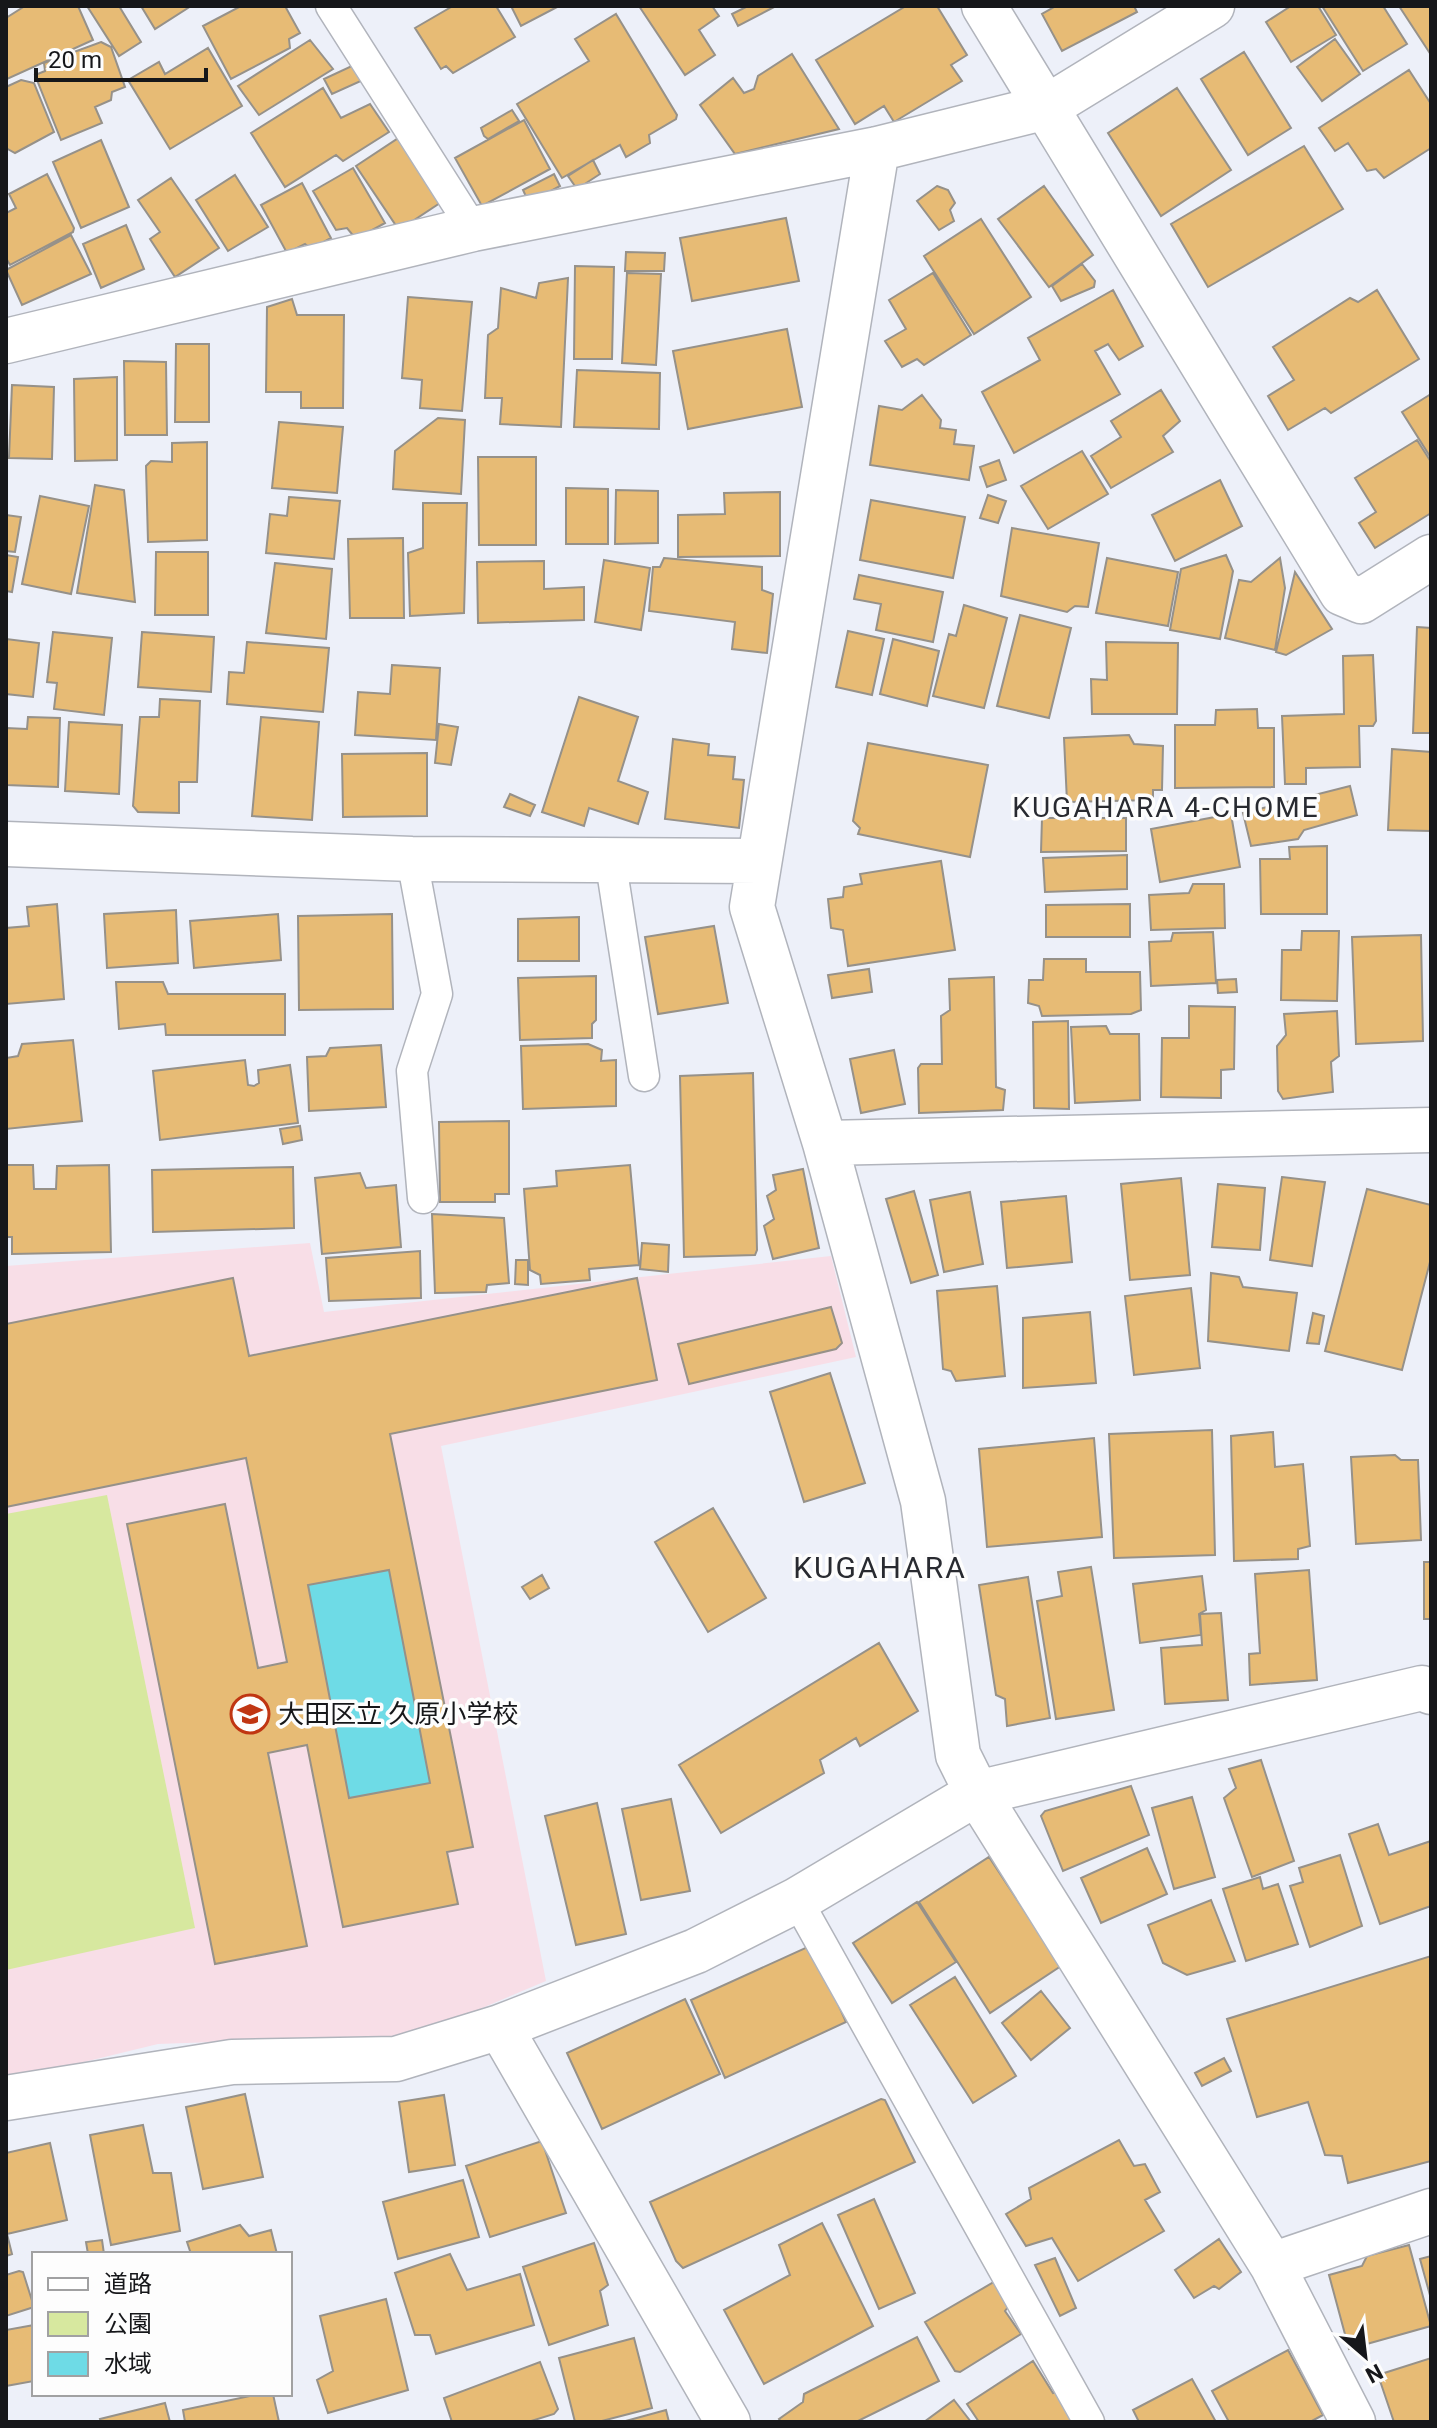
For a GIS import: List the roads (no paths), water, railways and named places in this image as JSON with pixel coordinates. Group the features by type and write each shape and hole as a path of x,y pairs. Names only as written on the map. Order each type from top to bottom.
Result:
{"street":[{"path":"984,6 1342,593 1361,601 1431,557"},
{"path":"6,341 473,229 877,149 1047,107 1212,6"},
{"path":"877,149 752,907 825,1143 923,1501 958,1755 977,1793 1272,2265 1353,2422"},
{"path":"6,844 412,859 759,861"},
{"path":"825,1143 1431,1130"},
{"path":"6,2098 232,2062 396,2059 500,2027 696,1951 797,1900 977,1793 1422,1688 1431,1692"},
{"path":"500,2027 728,2422"},
{"path":"1272,2265 1431,2211"}],"lane":[{"path":"331,6 473,229"},
{"path":"610,858 644,1076"},
{"path":"412,859 437,994 412,1071 423,1198"},
{"path":"797,1900 1089,2422"}],"water":[{"path":"389,1570 430,1783 349,1798 308,1585"}],"place":[{"name":"大田区立 久原小学校","path":"250,1714"}],"district":[{"name":"KUGAHARA 4-CHOME","path":"1166,807"},
{"name":"KUGAHARA","path":"880,1567"}]}
